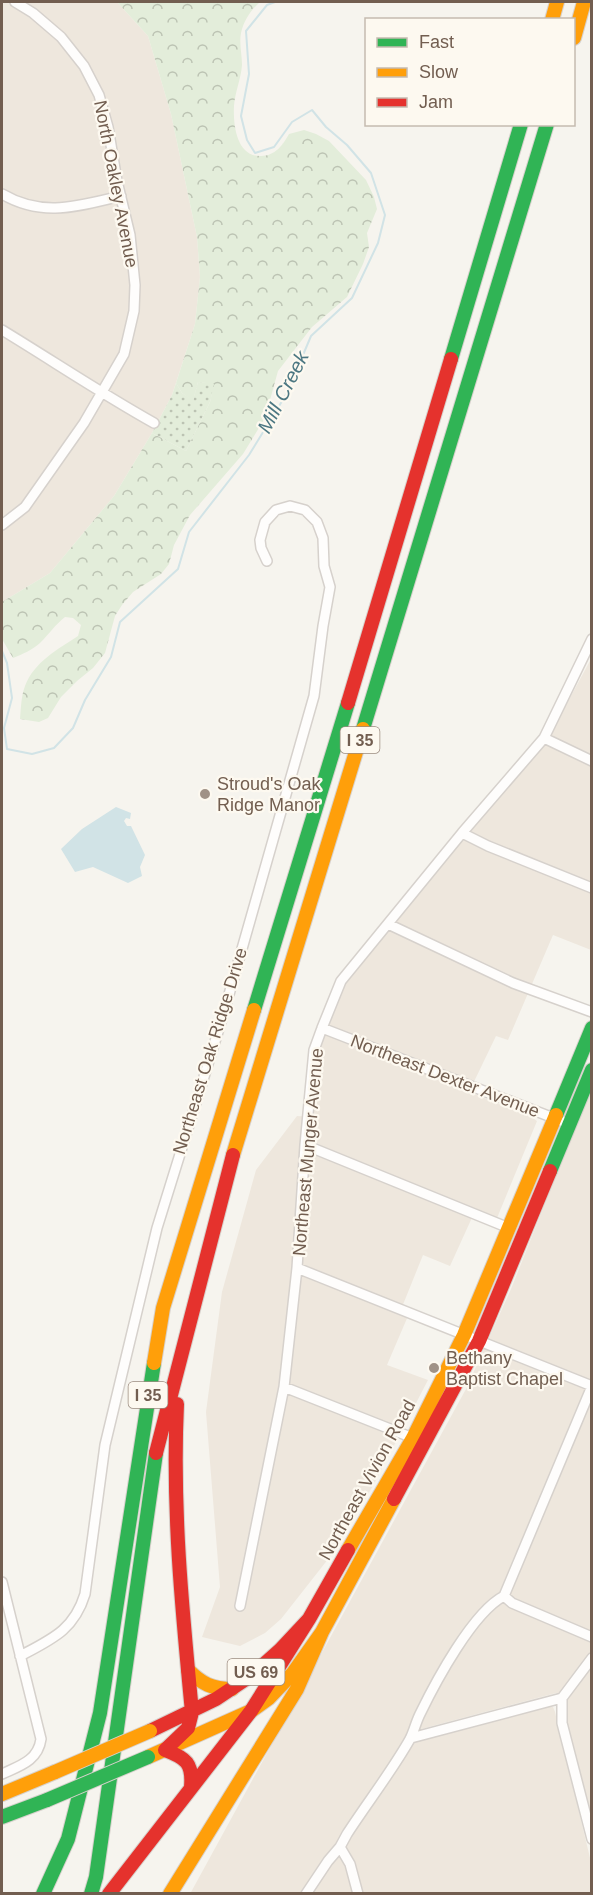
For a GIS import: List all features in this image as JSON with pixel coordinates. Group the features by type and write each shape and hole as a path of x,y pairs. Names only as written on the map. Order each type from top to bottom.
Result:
{"main road":[{"path":"553,18 557,2"},
{"path":"575,31 584,2"},
{"name":"I 35","path":"43,1892 68,1839 100,1713 163,1308 390,564 520,126"},
{"name":"I 35","path":"91,1893 96,1877 157,1447 231,1161 546,126"},
{"name":"Northeast Vivion Road","path":"2,1794 192,1712 252,1675 309,1619 413,1438 464,1335 591,1028"},
{"name":"Northeast Vivion Road","path":"2,1817 165,1750 251,1711 269,1698 293,1673 322,1632 479,1341 591,1070"},
{"path":"180,1359 174,1442 182,1606 192,1712 188,1728 165,1750 182,1756 191,1767 191,1787"},
{"path":"113,1888 251,1711 309,1619"},
{"path":"170,1893 297,1689 322,1632"},
{"path":"188,1670 201,1684 216,1690 232,1689"}],"street":[{"name":"North Oakley Avenue","path":"2,525 25,507 84,423 124,354 134,311 135,285 134,260 105,111 92,81 73,51 33,12 15,2"},
{"path":"2,194 26,205 50,208 72,207 121,196"},
{"path":"2,330 63,367 100,393 154,423"},
{"name":"Northeast Oak Ridge Drive","path":"20,1656 61,1633 69,1625 85,1594 105,1445 157,1228 222,1019 314,696 330,587 324,566 323,538 317,522 305,510 290,506 276,510 265,522 260,540 267,561"},
{"name":"Northeast Munger Avenue","path":"240,1606 284,1387 297,1269 314,1050 341,981 462,833 544,738 591,639"},
{"path":"544,738 591,761"},
{"path":"462,833 591,888"},
{"path":"388,924 513,983 591,1012"},
{"name":"Northeast Dexter Avenue","path":"322,1028 569,1124"},
{"path":"305,1145 509,1228"},
{"path":"297,1269 591,1386 504,1596 489,1607 448,1662 436,1680 411,1738 346,1834 340,1847 306,1893"},
{"path":"284,1387 413,1438"},
{"path":"2,1582 40,1734 40,1745 32,1759 2,1773"},
{"path":"504,1596 512,1603 591,1637"},
{"path":"591,1658 562,1698 562,1723 591,1839"},
{"path":"411,1738 562,1698"},
{"path":"340,1847 350,1864 358,1893"}],"shaded area":[{"path":"2,2 117,2 148,36 171,114 197,237 200,277 195,324 172,395 114,496 50,573 2,602"},
{"path":"591,659 591,950 553,935 508,1040 496,1036 469,1092 528,1115 537,1121 497,1218 475,1211 450,1266 423,1255 400,1312 408,1316 387,1365 428,1380 374,1484 336,1549 281,1619 265,1633 240,1646 202,1637 220,1587 206,1412 222,1292 256,1170 297,1116 313,1117 318,1049 344,984 352,971 552,731"},
{"path":"116,807 131,813 130,819 126,818 124,821 127,826 131,826 145,855 140,867 142,876 128,883 93,867 75,872 61,849 82,829"},
{"path":"591,1088 591,1827 566,1726 566,1701 556,1693 406,1733 421,1738 553,1707 591,1862 591,1893 190,1894 466,1389 511,1289"}],"green space":[{"path":"117,2 260,2 246,20 240,37 242,65 234,114 238,139 242,146 253,155 266,156 278,149 289,134 304,130 316,134 329,141 366,180 377,209 367,233 369,247 347,297 312,327 278,371 265,418 243,454 190,515 174,545 169,564 161,574 133,592 122,605 115,616 105,653 93,668 61,697 48,718 39,722 20,719 25,686 40,663 78,636 81,625 73,618 65,617 37,645 13,658 2,639 2,602 50,573 114,496 152,433 186,451 210,402 214,384 198,382 193,401 182,393 176,383 195,324 200,277 197,237 171,114 148,36"},
{"path":"198,382 215,383 210,402 186,451 152,433 176,383 182,393 193,400"}],"waterway":[{"name":"Mill Creek","path":"2,651 7,663 12,698 4,728 7,749 32,754 54,748 73,728 85,700 111,657 120,622 178,569 189,532 249,455 287,393 311,336 352,298 378,243 385,215 371,173 312,110 292,122 274,147 255,153 247,140 241,116 249,74 246,31 267,5 275,2"}],"traffic: fast":[{"path":"451,359 520,126"},
{"path":"363,729 546,126"},
{"path":"254,1010 348,703"},
{"path":"556,1115 592,1028"},
{"path":"550,1171 592,1070"},
{"path":"43,1894 68,1839 100,1713 154,1363"},
{"path":"91,1894 96,1877 156,1453"},
{"path":"47,1800 148,1757"},
{"path":"2,1817 47,1800"}],"traffic: slow":[{"path":"553,18 557,2"},
{"path":"575,34 584,2"},
{"path":"233,1155 363,729"},
{"path":"154,1363 163,1308 254,1010"},
{"path":"348,1550 413,1438 464,1335 556,1115"},
{"path":"148,1757 251,1711 269,1698 293,1673 322,1632 394,1499"},
{"path":"170,1894 297,1689 322,1632"},
{"path":"188,1670 208,1685 232,1689"},
{"path":"55,1772 150,1731"},
{"path":"2,1794 55,1772"}],"traffic: jam":[{"path":"348,703 451,359"},
{"path":"156,1453 233,1155"},
{"path":"394,1499 479,1341 550,1171"},
{"path":"177,1404 177,1520 192,1712 188,1728 165,1750 187,1763 191,1772 191,1787"},
{"path":"150,1731 216,1699 252,1675 280,1650 309,1619 348,1550"},
{"path":"109,1894 251,1711 309,1619"}],"place":[{"name":"Stroud's Oak Ridge Manor","path":"205,794"},
{"name":"Bethany Baptist Chapel","path":"434,1368"}]}
